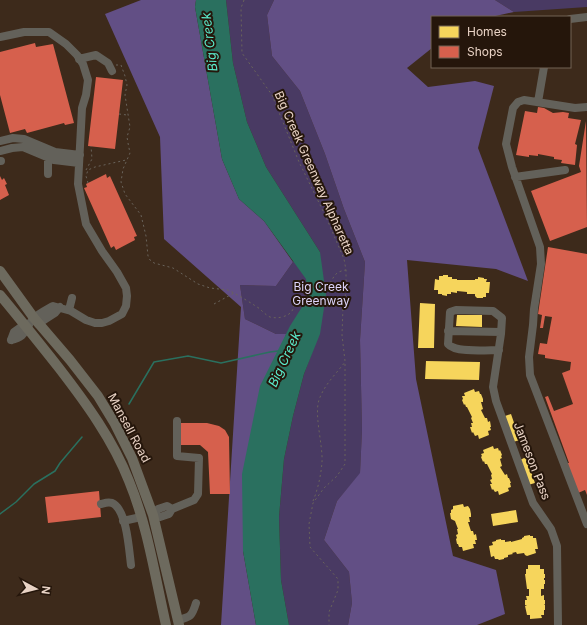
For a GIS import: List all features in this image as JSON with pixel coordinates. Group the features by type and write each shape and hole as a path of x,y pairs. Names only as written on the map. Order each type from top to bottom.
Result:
{"main road":[{"name":"Mansell Road","path":"0,271 36,321 70,360 98,396 115,424 132,458 153,515 178,623"},
{"name":"Mansell Road","path":"0,295 27,327 84,401 100,426 129,481 141,517 166,625"},
{"path":"141,517 153,515"}],"street":[{"path":"571,19 587,18"},
{"path":"0,37 24,32 49,32 66,44 83,64 88,80 82,108 78,184 86,224 126,288 127,296 126,306 122,314 109,322 102,323 91,321 60,307 55,313 36,321 27,327"},
{"path":"79,59 96,55 110,68"},
{"path":"538,102 544,68"},
{"path":"587,107 575,108 524,100 518,102 513,108 510,116 506,144 515,177 540,247 541,264 529,357 530,375 587,524"},
{"path":"0,141 13,138 24,139 50,155"},
{"path":"0,151 23,147 50,155 80,159"},
{"path":"48,174 50,155"},
{"path":"515,177 565,170"},
{"path":"69,310 72,298"},
{"name":"Jameson Pass","path":"499,350 460,349 451,347 448,344 450,312 456,310 493,311 502,318 499,350 493,387 496,401 533,503 551,529 557,546 558,625"},
{"path":"448,331 501,332"},
{"path":"153,515 160,517 169,514 172,509 194,500 198,494 199,458 177,456 177,421"},
{"path":"101,504 108,502 114,504 121,514 131,565"},
{"path":"123,520 141,517"},
{"path":"178,623 193,614 196,603"}],"path":[{"name":"Big Creek Greenway Alpharetta","path":"244,0 240,8 242,53 272,95 299,162 326,217 344,259 346,270 346,292 343,307 342,335 346,361 345,464 337,476 324,488 313,503 309,524 310,547 338,579 338,590 329,612 329,625"},
{"path":"110,68 121,65 126,76 127,85 125,95 128,111 127,115 130,123 127,137 130,153 121,176 122,188 141,215 146,236 146,251 150,260 154,263 173,268 198,284 210,288 228,290 259,308 269,316 279,318 290,314 293,310 297,293 303,289 326,286 336,273 346,270"},
{"path":"119,114 127,115"},
{"path":"91,146 92,159 84,175 87,183 86,176 88,170 127,160"},
{"path":"214,304 234,293"},
{"path":"313,503 317,492 322,461 318,414 319,400 328,382 346,361"}],"green space":[{"name":"Big Creek Greenway","path":"226,0 274,0 267,15 272,56 300,91 365,262 360,340 362,430 360,474 337,501 324,540 349,572 352,603 348,625 289,625 281,580 279,517 284,459 304,374 319,334 276,334 245,319 240,285 276,286 293,262 320,252 266,167 247,122 233,63"},
{"path":"495,0 587,0 587,7 514,12"}],"shaded area":[{"path":"141,0 196,0 195,7 222,159 239,199 264,221 293,262 276,286 240,285 245,319 276,334 286,334 243,551 256,625 221,625 241,307 164,239 160,137 105,14"},
{"path":"274,0 495,0 514,12 496,16 431,16 431,49 407,68 428,87 475,81 494,86 478,148 528,281 496,269 407,260 416,379 453,556 496,570 505,614 477,625 348,625 352,603 349,572 324,540 337,501 360,473 362,430 360,340 365,262 300,91 272,56 267,15"}],"water":[{"name":"Big Creek","path":"196,0 226,0 233,63 247,122 266,167 320,252 326,295 320,334 304,374 293,416 284,459 279,517 281,580 289,625 256,625 243,551 242,474 260,386 290,326 307,299 306,279 264,221 239,199 222,159 195,7"}],"building: Homes":[{"path":"448,275 448,277 452,277 452,279 457,280 475,280 478,279 478,277 487,279 486,282 490,282 489,293 486,293 486,297 483,298 477,298 475,294 467,294 467,292 457,291 457,293 451,292 451,294 447,294 447,296 438,294 438,290 434,290 435,279 439,280 439,276"},
{"path":"420,303 435,304 434,348 418,348"},
{"path":"457,315 482,315 482,327 456,326"},
{"path":"426,361 480,362 479,380 425,379"},
{"path":"474,389 475,392 479,391 481,394 483,399 483,402 481,402 483,409 481,410 488,422 490,421 491,427 491,430 488,431 489,435 479,439 478,435 475,436 473,432 472,433 470,427 472,427 471,423 473,423 472,417 462,400 462,396 465,396 464,393"},
{"path":"511,414 520,440 513,442 505,416"},
{"path":"493,446 494,449 498,448 499,451 500,450 502,455 502,458 500,459 502,466 500,467 505,475 507,474 511,483 511,487 508,488 509,491 499,495 498,491 495,492 493,489 492,490 490,480 492,479 492,474 487,464 485,464 484,461 483,462 481,457 481,454 484,453 483,450"},
{"path":"526,457 535,483 528,485 520,460"},
{"path":"463,504 464,507 468,506 470,509 471,517 469,517 470,522 468,522 471,531 473,531 474,535 476,534 477,540 475,540 476,544 473,544 474,548 463,551 462,547 459,547 457,544 456,535 458,534 458,529 455,521 451,519 450,513 453,506"},
{"path":"516,510 518,522 493,526 491,514"},
{"path":"530,535 533,536 533,538 536,538 538,549 535,549 536,553 527,556 524,553 517,554 516,552 508,555 508,557 504,559 499,560 495,559 494,556 491,557 489,546 493,545 492,542 501,539 505,540 505,542 511,542"},
{"path":"528,565 540,565 540,569 544,569 545,584 544,589 541,589 541,596 544,595 545,610 544,615 541,615 542,618 530,619 530,615 527,615 525,606 527,605 525,605 525,600 527,600 526,596 529,596 529,589 527,589 525,574 526,569 528,569"}],"building: Shops":[{"path":"35,43 36,47 53,44 74,123 65,125 64,123 27,133 25,129 10,133 0,95 0,52"},
{"path":"96,77 123,80 115,149 88,146"},
{"path":"538,107 544,108 553,113 569,113 568,118 581,120 575,144 577,145 575,165 561,163 562,160 538,154 538,156 529,155 529,157 516,155 525,111 537,113"},
{"path":"586,121 587,227 550,241 531,191 581,172 579,166"},
{"path":"106,174 107,178 110,176 137,236 134,237 135,240 116,250 114,246 111,248 84,188 87,187 86,184"},
{"path":"0,176 2,180 4,178 7,184 5,185 9,195 0,200"},
{"path":"548,247 587,254 587,495 585,490 578,493 567,463 569,463 545,397 548,396 554,411 573,404 562,373 570,370 571,362 545,358 545,355 538,354 540,343 547,344 552,317 545,316 543,328 540,328 542,315 538,314"},
{"path":"181,423 207,423 219,426 225,430 229,437 230,494 210,494 208,452 200,445 180,445"},
{"path":"99,491 101,517 48,523 45,497"}],"waterway":[{"name":"Big Creek","path":"129,404 154,362 188,356 221,363 278,351"},
{"path":"0,514 16,502 34,484 55,471 82,437"}]}
